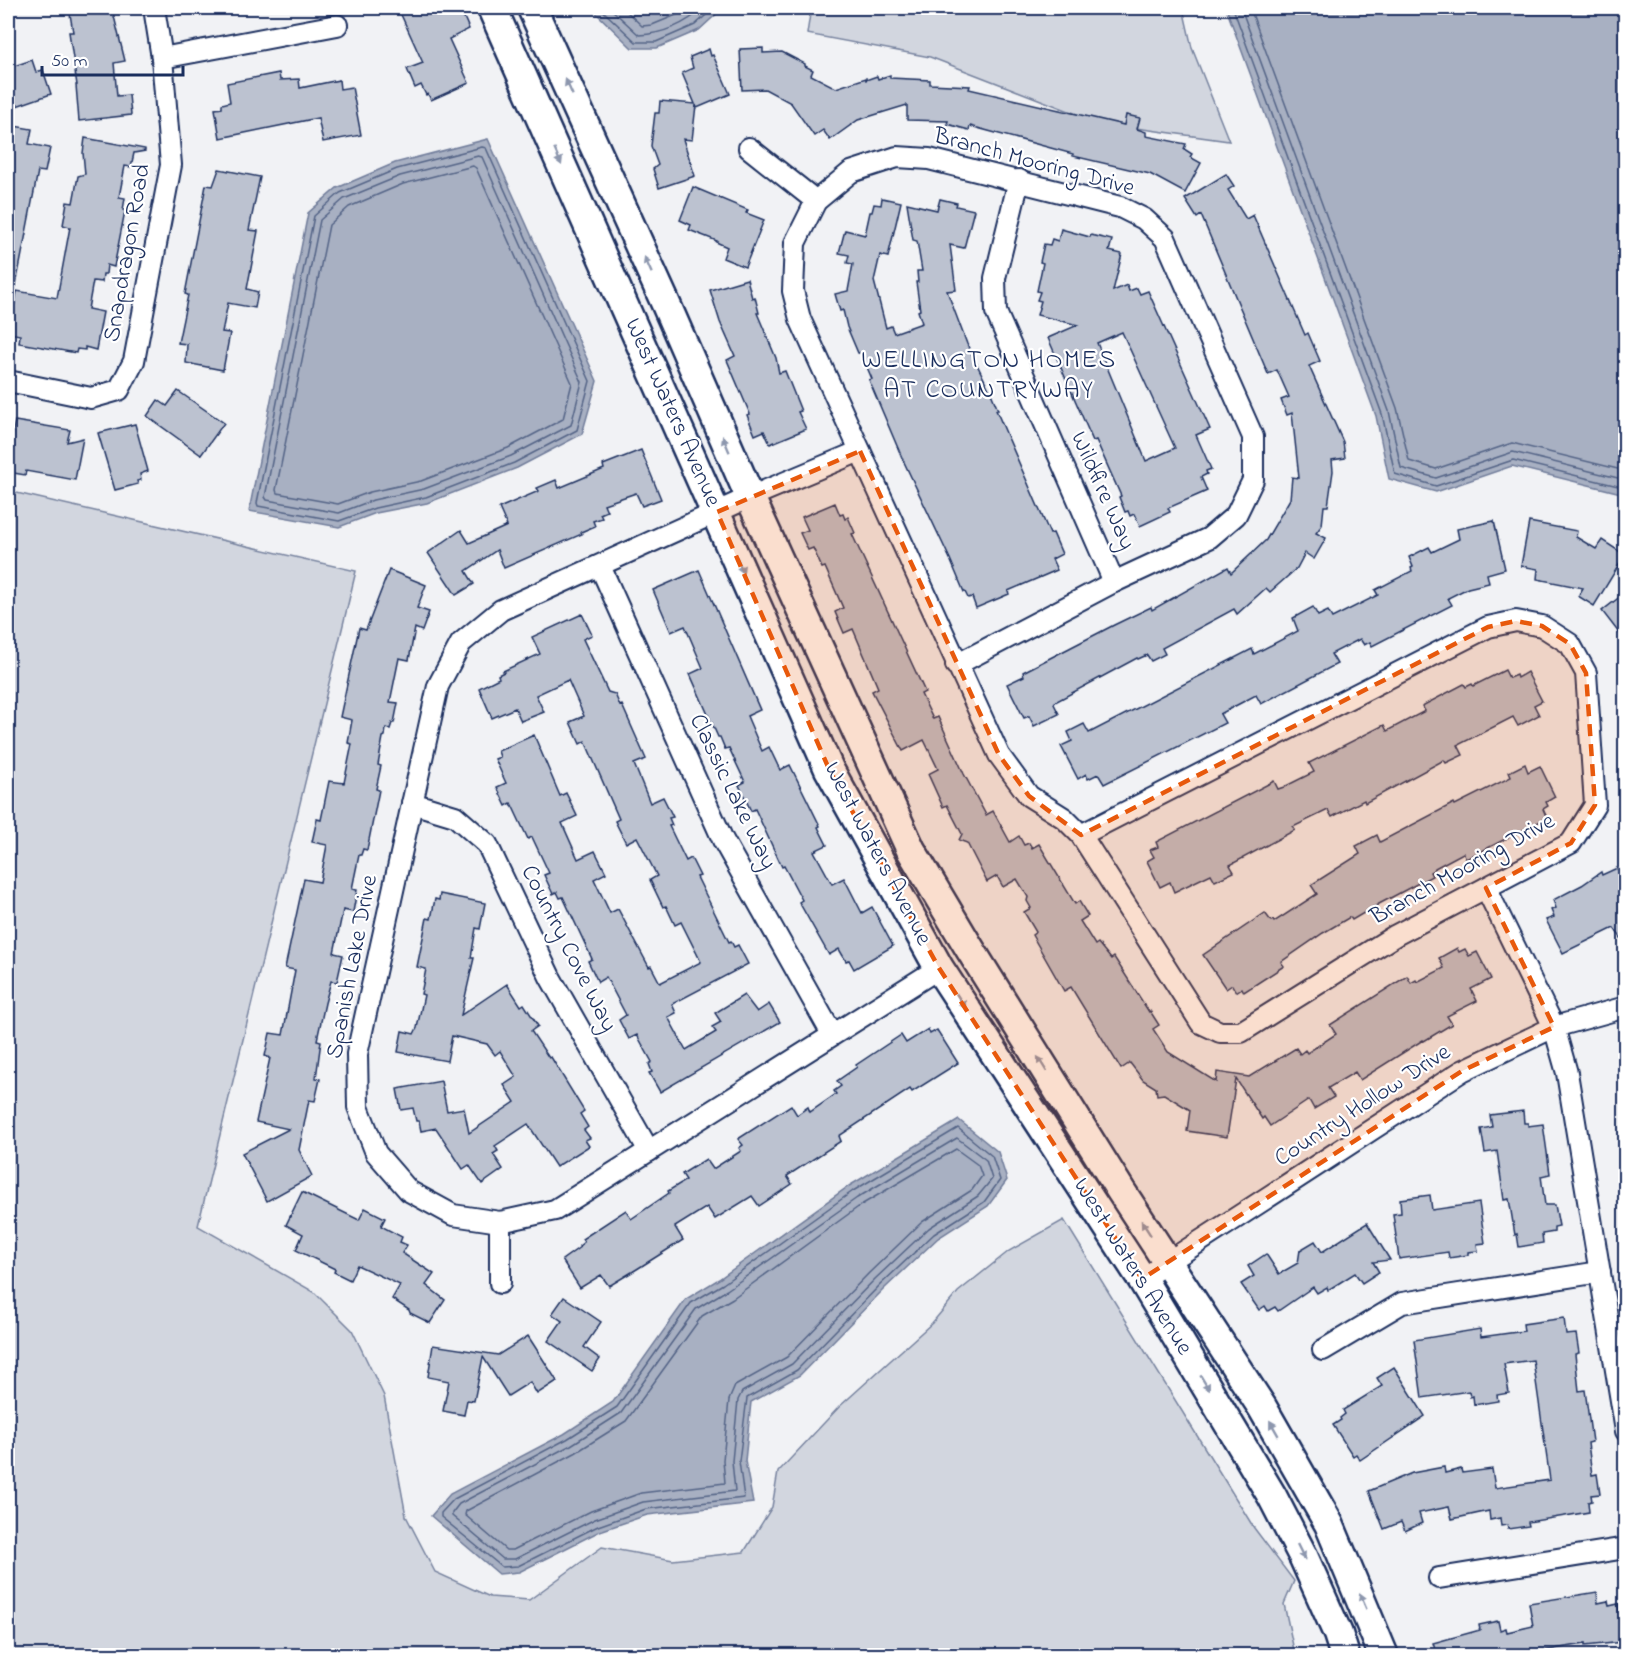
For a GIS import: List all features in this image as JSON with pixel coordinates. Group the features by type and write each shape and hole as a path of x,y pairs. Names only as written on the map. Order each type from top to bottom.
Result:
{"street":[{"name":"Snapdragon Road","path":"8,381 91,398 119,390 134,361 171,165 162,58 153,8"},
{"name":"West Waters Avenue","path":"492,8 830,769 939,968 1142,1279 1272,1496 1304,1558 1338,1634 1345,1656"},
{"name":"West Waters Avenue","path":"532,8 670,313 750,497 911,850 1008,1009 1262,1407 1329,1524 1384,1656"},
{"path":"162,58 337,25"},
{"path":"749,148 816,201"},
{"name":"Branch Mooring Drive","path":"956,665 1114,582 1209,538 1236,515 1253,480 1253,437 1165,238 1144,219 1120,207 1019,180 929,159 897,157 851,172 816,201 795,243 793,291 800,319 956,665 999,756 1029,796 1064,818 1081,835 1202,1023 1220,1032 1241,1032 1396,935 1571,843 1595,805 1586,673 1569,644 1542,626 1516,621 1488,627 1081,835"},
{"name":"Wildfire Way","path":"1019,180 995,278 996,312 1114,582"},
{"name":"Spanish Lake Drive","path":"860,451 750,497 501,610 461,644 438,686 357,1054 358,1107 376,1153 409,1191 453,1215 500,1222 555,1210 939,968"},
{"name":"Classic Lake Way","path":"600,566 723,840 832,1034"},
{"name":"Country Cove Way","path":"412,803 455,816 487,844 550,977 649,1151"},
{"path":"1486,888 1554,1027 1567,1073 1626,1431"},
{"name":"Country Hollow Drive","path":"1142,1279 1462,1071 1554,1027 1626,1007"},
{"path":"500,1222 500,1283"},
{"path":"1323,1350 1402,1303 1600,1272"},
{"path":"1439,1578 1626,1548"}],"highlighted area":[{"path":"860,451 999,755 1029,796 1081,835 1488,627 1516,621 1542,626 1570,644 1586,673 1595,805 1571,843 1486,888 1554,1027 1462,1071 1142,1279 939,968 893,885 829,769 717,512"}],"shaded area":[{"path":"811,8 1183,8 1192,48 1229,141 1100,123 930,57 807,34"},
{"path":"8,491 356,571 198,1226 314,1292 352,1330 384,1396 406,1516 435,1572 490,1597 529,1600 602,1547 673,1560 744,1552 772,1507 778,1472 839,1407 932,1323 958,1292 1009,1251 1064,1220 1254,1528 1294,1581 1284,1604 1295,1655 8,1655"}],"water":[{"path":"591,8 723,8 699,30 657,48 632,48"},
{"path":"1226,8 1625,8 1625,494 1512,466 1436,492 1389,479 1376,416"},
{"path":"488,139 597,381 582,434 517,468 427,503 376,513 339,527 249,511 308,213 337,188 395,163"},
{"path":"959,1120 998,1152 1007,1180 988,1206 938,1238 884,1289 800,1375 751,1402 745,1461 753,1503 647,1515 600,1531 519,1572 499,1574 431,1516 450,1494 564,1434 613,1402 686,1299 719,1279 849,1186"}],"building":[{"path":"69,8 112,8 125,61 114,63 117,96 129,95 131,115 79,121 77,85 69,32 73,32"},
{"path":"398,8 460,8 469,29 449,39 469,83 431,100 421,85 415,88 407,69 423,63"},
{"path":"763,48 763,53 782,52 805,64 813,70 811,75 836,88 866,78 866,80 877,76 878,79 890,75 890,78 930,80 930,84 970,86 969,89 1124,125 1126,115 1140,118 1137,129 1146,132 1146,136 1186,144 1184,149 1192,154 1190,157 1201,163 1185,193 1150,174 1073,156 1073,154 970,126 969,130 947,124 948,121 907,120 907,105 858,120 830,140 823,130 814,136 791,103 765,89 742,90 740,49"},
{"path":"709,49 730,94 697,108 696,105 692,140 683,139 695,176 659,188 653,169 658,165 651,146 655,113 659,113 660,101 695,104 682,73 693,68 690,57"},
{"path":"32,60 36,72 43,70 51,94 8,109 8,68"},
{"path":"279,73 280,80 299,79 300,88 339,80 340,89 352,87 361,135 323,142 318,118 220,138 215,109 222,108 222,104 230,102 227,83"},
{"path":"8,125 32,129 29,144 50,148 45,172 38,171 15,290 8,290"},
{"path":"85,138 145,149 145,151 134,153 131,167 125,166 119,197 125,198 123,210 125,211 114,267 107,265 102,282 93,281 88,309 103,312 96,350 85,347 85,350 77,349 76,353 19,343 20,335 9,333 17,291 57,298 70,227 63,225 67,202 73,203 78,176 85,174 83,153"},
{"path":"219,169 260,177 249,230 258,231 247,289 258,292 255,308 228,303 222,332 230,333 223,370 186,363 187,344 178,343 206,185 213,186"},
{"path":"1226,174 1234,186 1228,190 1246,219 1253,215 1305,335 1308,333 1320,361 1309,366 1343,442 1345,458 1332,460 1333,471 1328,506 1324,506 1322,525 1316,533 1326,538 1314,559 1305,553 1297,568 1270,592 1266,588 1237,614 1234,609 1162,648 1165,654 1151,661 1147,655 1137,658 1055,702 1059,714 1034,726 1029,716 1024,718 1007,684 1024,676 1023,672 1151,607 1152,610 1228,567 1231,573 1266,540 1290,499 1292,477 1299,478 1292,413 1287,415 1281,400 1289,397 1277,370 1268,374 1201,215 1197,218 1185,199"},
{"path":"693,187 748,210 746,213 764,220 745,267 723,258 727,247 689,230 691,225 680,220"},
{"path":"882,198 901,202 888,257 880,255 874,281 886,328 891,326 894,333 922,323 918,311 920,310 916,282 918,282 917,271 922,271 917,241 913,240 907,203 937,210 940,199 974,210 964,248 950,245 956,290 947,291 967,344 991,393 998,410 996,410 1050,534 1053,533 1062,554 1052,559 1057,570 976,608 972,597 968,598 964,592 903,460 869,380 872,379 861,353 858,353 835,294 848,291 853,264 847,263 849,255 839,253 845,230 865,235 870,212 874,204 881,205"},
{"path":"1061,229 1112,240 1109,251 1122,254 1113,291 1127,285 1129,291 1137,288 1140,294 1148,291 1210,429 1196,435 1211,469 1201,477 1207,491 1168,508 1170,512 1140,526 1134,514 1130,516 1128,511 1125,512 1119,497 1121,496 1096,440 1093,441 1048,338 1078,325 1037,315 1041,301 1037,300 1040,292 1037,291 1043,263 1040,262 1044,244 1050,245 1052,239 1058,241","holes":["1122,332 1175,448 1146,461 1097,343"]},
{"path":"747,279 752,298 755,297 759,313 757,313 776,358 779,373 785,371 806,429 770,444 764,431 755,435 747,415 750,414 727,360 735,356 720,322 710,290"},
{"path":"178,391 224,423 201,455 147,416 158,400 167,406"},
{"path":"15,421 70,430 67,442 83,438 75,480 26,471 25,475 8,472 8,435 12,436"},
{"path":"135,424 148,471 140,474 141,480 137,481 138,484 115,490 98,433"},
{"path":"641,450 661,499 642,506 636,493 604,504 607,511 600,514 602,518 593,521 595,526 581,532 582,534 504,568 497,550 466,571 474,584 456,595 428,553 461,530 469,543 507,526 499,508 539,491 537,488 556,480 559,488 604,469 603,465"},
{"path":"835,503 840,515 843,514 845,519 848,517 855,533 852,534 925,692 921,694 933,719 938,717 986,815 993,811 1010,842 1019,836 1024,845 1029,843 1032,848 1039,844 1075,904 1079,901 1088,916 1080,921 1095,945 1098,943 1111,959 1114,957 1159,1025 1153,1029 1168,1052 1216,1082 1217,1072 1249,1077 1296,1048 1300,1054 1305,1050 1307,1053 1336,1034 1330,1025 1407,976 1411,983 1416,980 1417,982 1444,968 1439,958 1457,948 1459,952 1465,949 1469,956 1477,952 1491,979 1471,989 1477,1001 1447,1016 1452,1024 1360,1080 1355,1072 1328,1088 1334,1097 1314,1109 1309,1100 1270,1126 1264,1117 1262,1119 1236,1079 1227,1137 1187,1131 1190,1110 1164,1094 1157,1095 1156,1088 1143,1080 1130,1063 1121,1069 1071,987 1064,991 1032,935 1036,932 1024,912 1031,908 1027,901 1028,897 1017,879 1003,887 997,876 987,882 967,843 959,840 962,834 947,805 943,807 928,774 938,769 924,740 903,751 872,691 878,688 853,629 844,633 835,612 843,608 825,567 822,568 813,548 808,550 800,533 808,530 802,517"},
{"path":"1494,521 1505,569 1487,574 1489,583 1468,588 1448,598 1452,605 1372,646 1370,642 1364,645 1360,639 1331,654 1337,664 1261,704 1256,695 1220,714 1225,723 1104,784 1098,774 1088,779 1086,774 1078,779 1061,746 1072,741 1068,732 1084,724 1089,733 1252,649 1254,654 1298,631 1293,618 1313,607 1318,616 1328,611 1332,618 1378,595 1375,590 1412,571 1413,567 1409,557 1429,547 1432,552 1459,539 1457,529"},
{"path":"1529,522 1577,531 1576,537 1596,549 1602,540 1625,555 1594,606 1578,596 1583,588 1537,579 1538,569 1521,566"},
{"path":"389,570 426,585 417,608 429,612 422,631 415,628 409,660 399,658 390,702 398,703 394,723 390,729 386,728 383,737 378,765 381,766 376,789 379,790 367,850 363,849 359,855 352,889 357,890 353,912 343,910 334,953 343,955 337,982 331,981 325,1003 317,1040 321,1041 316,1078 320,1079 315,1101 309,1100 299,1150 312,1176 267,1201 242,1153 289,1129 256,1122 270,1058 265,1056 270,1033 283,1035 295,970 285,968 304,879 320,882 327,845 312,842 317,819 321,820 329,781 344,783 352,744 348,743 352,720 340,717 359,628 366,630"},
{"path":"699,570 760,710 747,716 762,751 769,747 780,770 790,765 827,845 814,851 832,884 844,878 862,913 872,907 893,946 854,969 839,949 829,955 799,902 802,900 784,866 782,867 755,809 751,811 739,785 745,782 729,748 725,749 718,737 690,674 703,668 685,626 671,632 653,590"},
{"path":"1626,592 1626,642 1602,611"},
{"path":"582,614 592,635 583,639 608,692 615,694 620,706 622,705 646,759 634,764 650,803 663,797 673,817 669,818 672,825 669,826 686,861 691,858 700,876 697,877 729,942 731,941 734,947 738,945 748,964 672,1004 676,1013 668,1017 686,1050 716,1032 712,1027 721,1022 715,1013 744,995 757,1012 769,1004 780,1022 660,1092 649,1073 652,1072 649,1064 652,1062 637,1035 629,1039 619,1020 626,1015 606,977 598,982 588,961 592,959 563,897 560,898 557,892 553,894 544,875 549,873 532,837 528,839 511,803 506,806 497,787 506,783 495,759 500,757 498,751 534,735 560,796 566,793 577,816 562,823 578,859 595,851 606,873 594,879 610,913 618,909 660,983 701,962 681,922 675,925 666,906 663,907 650,880 657,876 637,837 626,843 615,821 619,819 585,741 580,744 570,722 584,716 568,680 536,695 544,712 521,721 515,708 492,718 479,688 499,678 498,675 503,671 540,654 532,637"},
{"path":"1505,670 1509,678 1516,675 1517,678 1527,672 1542,701 1534,705 1539,715 1518,726 1513,717 1458,745 1463,755 1446,763 1444,760 1365,803 1364,800 1332,817 1328,810 1293,827 1295,830 1230,865 1234,872 1215,881 1211,874 1174,892 1170,882 1160,887 1147,861 1154,857 1150,850 1158,847 1156,842 1274,781 1278,789 1284,787 1314,772 1309,763 1384,725 1387,731 1425,711 1422,706 1464,684 1466,687 1472,684 1473,686"},
{"path":"1525,764 1528,772 1540,766 1555,797 1546,802 1548,806 1543,809 1547,818 1466,859 1463,853 1435,868 1430,872 1432,876 1352,920 1350,917 1323,933 1281,962 1284,966 1244,992 1242,988 1236,992 1232,985 1226,989 1203,955 1265,913 1274,922 1317,894 1311,885 1360,854 1356,846 1377,835 1380,842 1454,803 1455,805 1511,777 1509,772"},
{"path":"1617,868 1626,881 1626,945 1614,928 1563,953 1546,920 1554,917 1551,910 1556,908 1553,900 1601,872 1602,875"},
{"path":"440,894 485,903 480,929 476,928 471,958 474,958 461,1015 507,984 521,1006 524,1004 538,1026 531,1031 549,1058 551,1057 584,1111 580,1114 588,1127 584,1130 590,1138 585,1140 589,1146 556,1167 528,1124 495,1146 498,1151 493,1154 503,1169 482,1184 469,1165 463,1169 436,1128 421,1131 413,1108 401,1110 397,1089 441,1081 447,1111 464,1108 469,1133 515,1102 504,1085 516,1077 500,1051 495,1055 487,1044 452,1036 447,1061 398,1052 402,1031 414,1034 417,1028 424,995 421,994 426,969 417,967 427,918 431,919 435,899 439,900"},
{"path":"928,1029 930,1034 937,1030 958,1063 912,1092 910,1089 839,1136 841,1141 787,1176 792,1184 759,1206 752,1196 715,1219 707,1207 675,1227 683,1240 609,1286 601,1275 580,1288 562,1260 580,1247 584,1242 582,1239 626,1210 631,1219 686,1180 682,1174 706,1159 713,1169 741,1151 739,1148 743,1145 738,1139 791,1105 797,1115 808,1107 810,1112 836,1094 834,1091 841,1086 837,1081 857,1067 856,1065 901,1035 906,1043"},
{"path":"1523,1111 1524,1123 1528,1123 1528,1126 1543,1124 1550,1174 1541,1176 1545,1205 1555,1205 1559,1226 1554,1227 1554,1232 1542,1234 1543,1243 1519,1247 1509,1199 1504,1200 1497,1151 1485,1153 1481,1129 1492,1127 1490,1115"},
{"path":"302,1192 359,1220 365,1208 385,1218 381,1226 402,1237 400,1242 407,1245 402,1253 434,1274 426,1285 445,1300 430,1323 410,1313 392,1299 400,1285 357,1265 350,1280 334,1272 335,1269 296,1250 303,1234 286,1225"},
{"path":"1430,1195 1432,1210 1479,1203 1485,1243 1477,1244 1478,1251 1449,1258 1448,1252 1399,1259 1393,1214 1401,1213 1400,1199"},
{"path":"1367,1223 1390,1260 1373,1262 1379,1272 1362,1283 1355,1273 1328,1290 1327,1287 1317,1293 1313,1287 1278,1311 1275,1307 1268,1311 1265,1306 1259,1310 1241,1284 1254,1276 1248,1266 1266,1254 1279,1274 1298,1263 1300,1250 1315,1241 1322,1252"},
{"path":"564,1297 601,1322 584,1347 600,1359 592,1371 548,1341 562,1321 552,1314"},
{"path":"1564,1318 1566,1335 1576,1334 1579,1353 1575,1354 1579,1391 1585,1390 1592,1442 1588,1443 1592,1475 1597,1474 1600,1494 1591,1495 1592,1501 1588,1502 1589,1512 1528,1522 1529,1526 1508,1529 1507,1525 1501,1526 1500,1518 1490,1520 1489,1511 1452,1519 1449,1507 1419,1513 1422,1523 1405,1531 1401,1522 1384,1529 1369,1491 1412,1473 1444,1467 1445,1473 1461,1469 1462,1473 1492,1469 1495,1488 1550,1480 1533,1360 1504,1364 1509,1393 1497,1395 1498,1401 1474,1405 1473,1396 1470,1397 1469,1391 1422,1398 1414,1340 1480,1329 1481,1337 1524,1331 1523,1324"},
{"path":"528,1336 557,1381 537,1394 530,1382 508,1396 483,1357 474,1401 467,1400 464,1415 443,1411 449,1381 428,1377 433,1345 498,1355"},
{"path":"1394,1367 1425,1416 1360,1460 1356,1454 1353,1456 1333,1425 1345,1414 1343,1410 1382,1386 1377,1378"},
{"path":"1597,1592 1598,1603 1608,1601 1609,1606 1618,1604 1623,1642 1585,1646 1585,1644 1523,1654 1524,1656 1437,1656 1433,1643 1480,1630 1479,1625 1498,1621 1500,1630 1506,1628 1507,1632 1533,1626 1529,1603"}],"district":[{"name":"WELLINGTON HOMES AT COUNTRYWAY","path":"989,376"}]}
